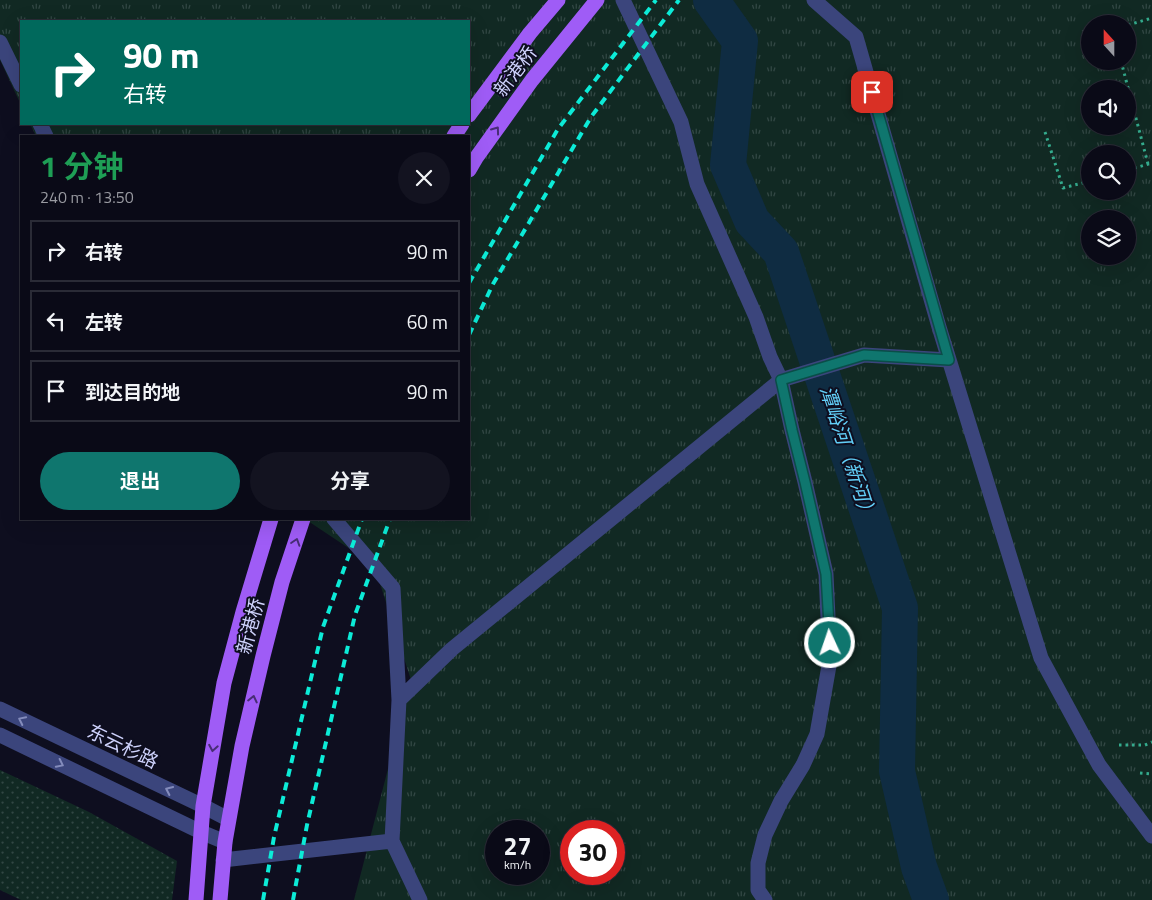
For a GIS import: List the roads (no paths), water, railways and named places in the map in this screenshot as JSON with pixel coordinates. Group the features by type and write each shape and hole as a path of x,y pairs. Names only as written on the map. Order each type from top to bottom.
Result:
{"main road":[{"name":"新港桥","path":"470,114 530,33 558,0"},
{"name":"新港桥","path":"470,168 532,80 597,0"},
{"name":"新港桥","path":"196,900 203,806 224,683 271,520"},
{"name":"新港桥","path":"220,900 228,819 242,746 280,591 303,520"}],"street":[{"path":"623,0 681,122 697,184 756,318 770,357 783,379 792,430 826,574 830,660 817,734 803,765 781,801 765,836 758,863 758,890 765,900"},
{"path":"814,0 856,37 949,360 1041,658 1099,765 1152,836"},
{"path":"0,42 20,83"},
{"path":"399,700 452,649 783,379 864,355 949,360"},
{"path":"335,520 392,588 399,700 392,841 420,900"},
{"name":"东云杉路","path":"0,709 228,819"},
{"path":"0,735 225,842"},
{"path":"223,860 392,841"}],"waterway":[{"name":"潭峪河（新河）","path":"711,0 740,41 728,165 752,221 781,252 900,608 897,771 919,867 931,900"}],"railway":[{"path":"470,281 558,129 656,0"},
{"path":"470,333 493,284 591,117 679,0"},
{"path":"263,900 274,837 323,627 362,520"},
{"path":"293,900 307,825 355,615 390,520"}]}
